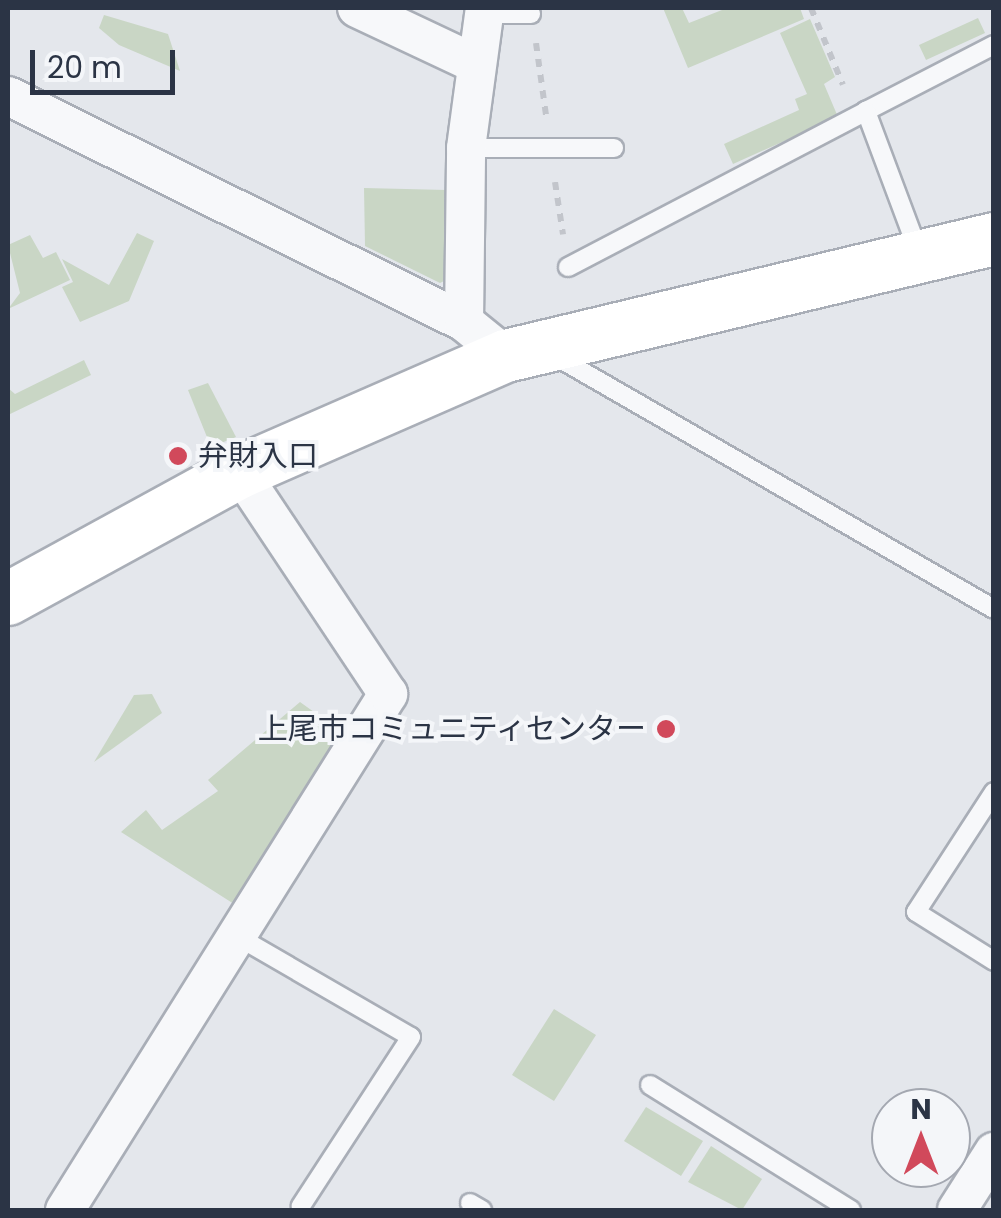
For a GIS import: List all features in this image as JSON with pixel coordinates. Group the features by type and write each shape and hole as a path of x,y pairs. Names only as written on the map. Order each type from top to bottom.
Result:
{"street":[{"path":"357,8 472,62"},
{"path":"464,322 466,148 472,62 483,11"},
{"path":"8,96 522,351"},
{"path":"8,599 240,472 522,351 994,239"},
{"path":"65,1210 388,694 240,472"},
{"path":"957,1210 994,1152"}],"lane":[{"path":"483,11 532,14"},
{"path":"568,267 994,45"},
{"path":"861,114 920,256"},
{"path":"466,148 614,148"},
{"path":"522,351 994,609"},
{"path":"994,792 916,912 994,961"},
{"path":"234,935 411,1037 301,1206"},
{"path":"650,1085 850,1210"}],"path":[{"path":"811,8 861,114"}],"green space":[{"path":"663,8 682,8 689,23 727,8 800,8 804,19 688,68"},
{"path":"104,15 168,34 180,71 119,45 99,28"},
{"path":"978,18 985,33 926,60 919,45"},
{"path":"810,19 835,77 824,84 838,117 733,164 724,144 799,110 795,99 807,94 780,33"},
{"path":"364,188 447,190 450,278 440,283 365,246"},
{"path":"137,233 154,241 129,301 80,322 62,287 73,282 62,259 109,285"},
{"path":"30,235 43,258 56,252 70,280 8,309 20,293 8,245"},
{"path":"84,360 91,375 8,415 8,388 15,394"},
{"path":"208,383 236,437 211,447 188,390"},
{"path":"152,694 162,713 94,762 134,695"},
{"path":"300,702 342,732 234,904 121,832 146,810 162,830 218,791 208,780"},
{"path":"554,1009 596,1035 554,1101 512,1075"},
{"path":"646,1107 703,1141 681,1176 624,1141"},
{"path":"711,1146 762,1179 742,1210 688,1182"}],"place":[{"name":"弁財入口","path":"178,456"},
{"name":"上尾市コミュニティセンター","path":"666,729"}]}
